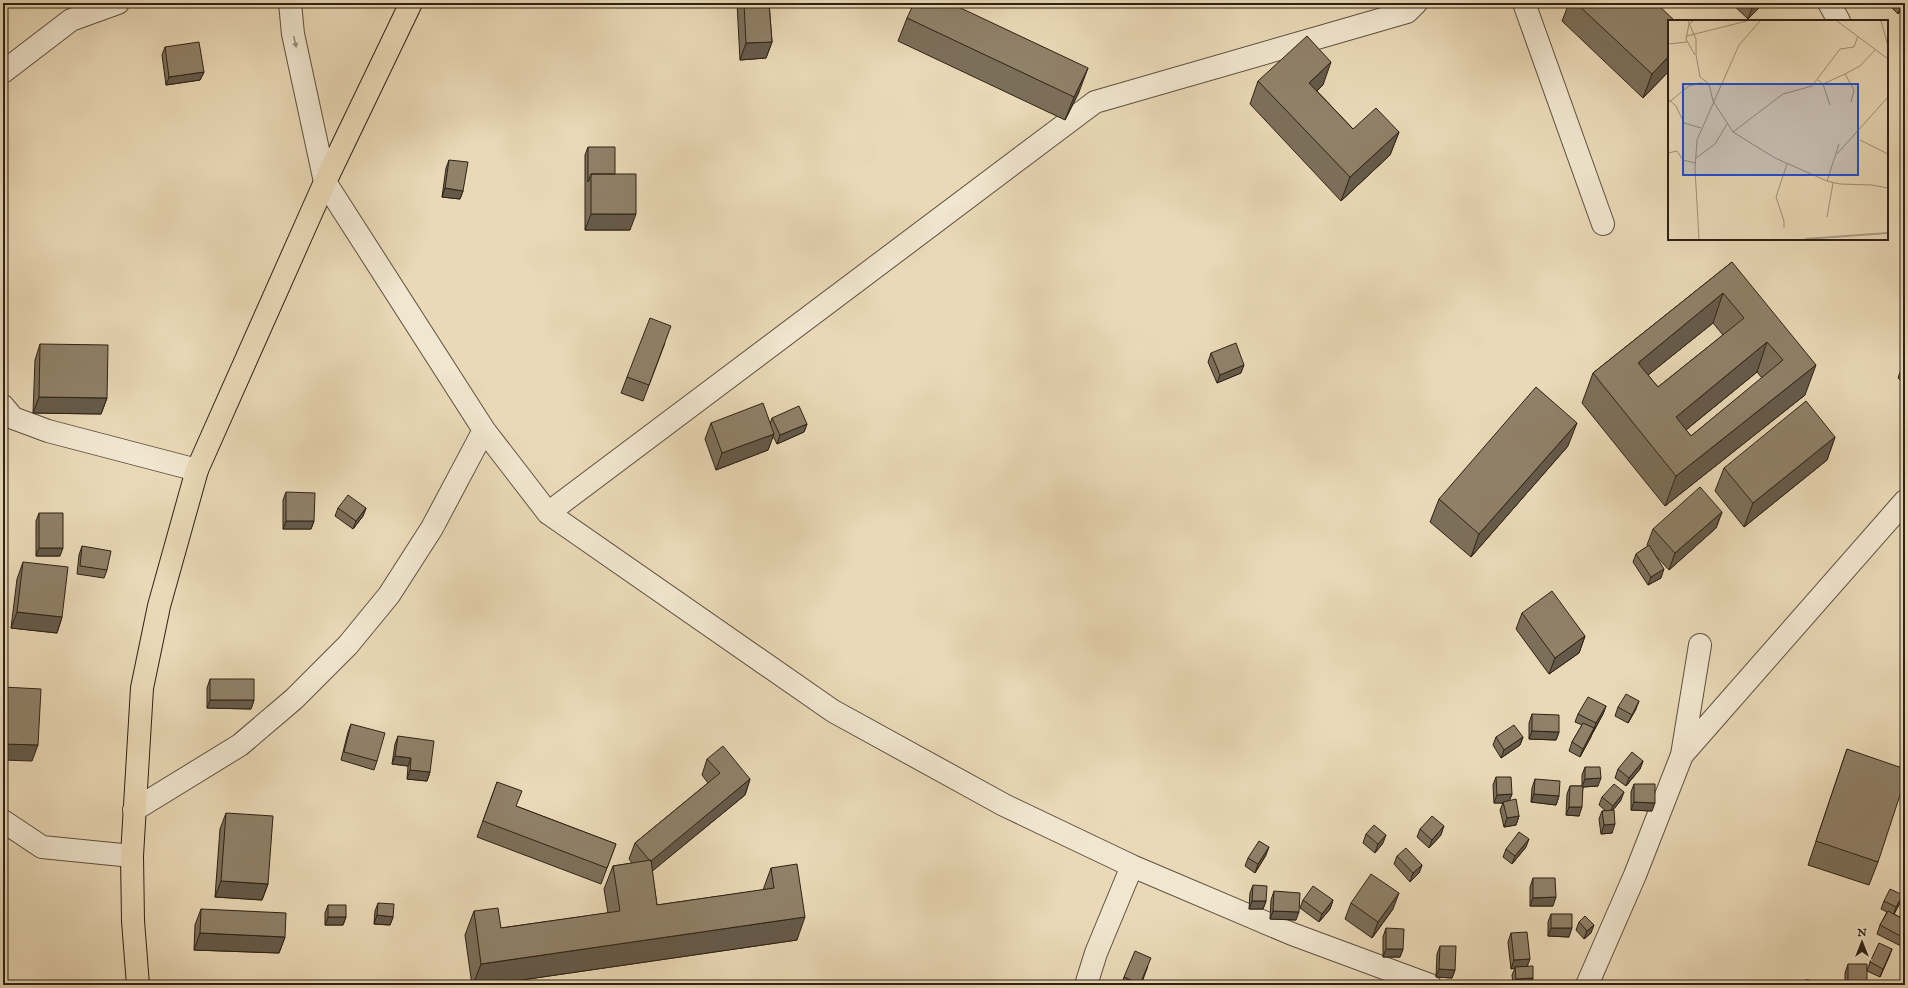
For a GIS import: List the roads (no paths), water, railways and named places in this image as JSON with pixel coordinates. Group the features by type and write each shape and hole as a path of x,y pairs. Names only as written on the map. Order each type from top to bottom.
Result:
{"highway":[{"path":"138,985 133,922 132,856 134,810 142,688 159,606 197,470 326,182 411,3"}],"street":[{"path":"3,72 71,20 118,3"},
{"path":"290,3 293,34 326,182 484,430 548,513 833,711 1004,804 1132,866 1292,934 1430,985"},
{"path":"548,513 1095,102 1407,12 1416,3"},
{"path":"1524,3 1603,224"},
{"path":"1829,3 1838,20"},
{"path":"3,406 13,418 48,431 197,470"},
{"path":"134,810 240,745 294,699 348,645 393,588 432,528 484,430"},
{"path":"1682,755 1905,501"},
{"path":"1587,985 1635,875 1682,755 1700,645"},
{"path":"3,821 42,847 132,856"},
{"path":"1086,985 1096,953 1132,866"}]}
